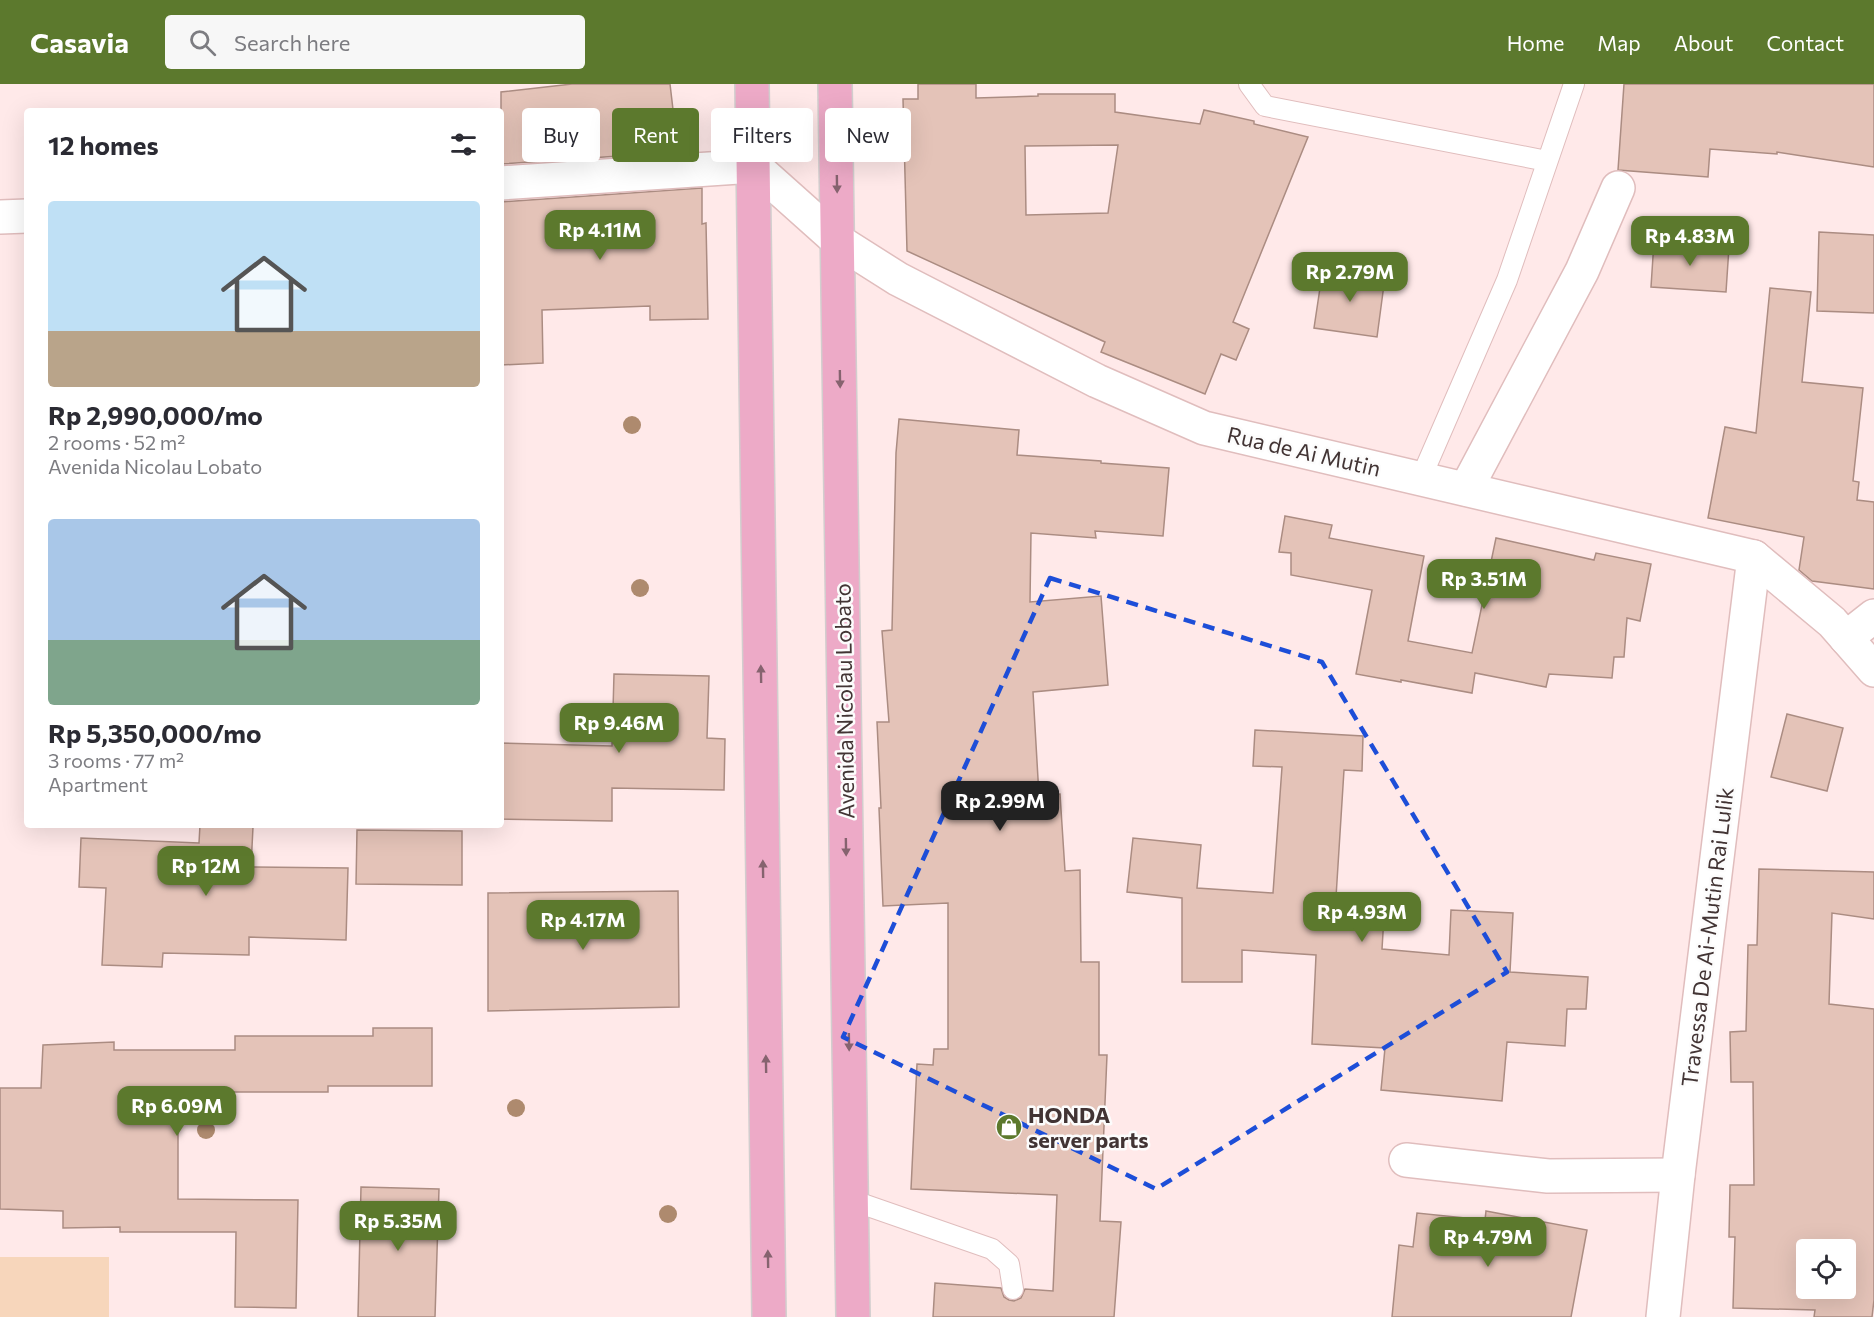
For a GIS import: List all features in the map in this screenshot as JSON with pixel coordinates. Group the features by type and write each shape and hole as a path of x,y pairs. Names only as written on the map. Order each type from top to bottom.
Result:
{"main road":[{"path":"752,84 769,1317"},
{"name":"Avenida Nicolau Lobato","path":"835,84 853,1317"}],"street":[{"path":"504,183 754,166"},
{"name":"Rua de Ai Mutin","path":"754,166 838,241 898,279 1097,381 1204,428 1754,557 1832,622 1874,670"},
{"path":"1466,489 1582,271 1618,188"},
{"path":"0,218 24,216"},
{"name":"Travessa De Ai-Mutin Rai Lulik","path":"1664,1317 1678,1175 1754,557"},
{"path":"1846,638 1874,616"},
{"path":"1407,1160 1548,1176 1678,1175"}],"lane":[{"path":"1249,84 1265,106 1548,161"},
{"path":"1422,478 1507,280 1574,84"},
{"path":"851,1200 992,1249 1009,1264 1013,1288"}],"highlighted area":[{"path":"1050,578 1322,662 1507,972 1156,1189 843,1037"}],"shaded area":[{"path":"0,1257 109,1257 109,1317 0,1317"}],"building":[{"path":"572,84 670,84 673,108 612,108 612,156 600,157 600,108 522,108 522,162 530,162 504,164 504,108 501,108 501,92"},
{"path":"918,84 976,84 976,98 1038,96 1038,94 1115,94 1115,112 1200,124 1204,110 1254,121 1254,124 1308,137 1233,322 1249,329 1236,360 1221,354 1205,394 1101,352 1105,342 907,251 905,162 911,162 911,108 903,108 903,99 918,99","holes":["1118,145 1108,213 1026,215 1025,146"]},
{"path":"1624,84 1874,84 1874,167 1777,152 1777,154 1710,149 1708,177 1618,170"},
{"path":"702,188 702,224 706,223 708,319 650,320 650,306 542,310 543,363 504,365 504,202"},
{"path":"1819,232 1874,235 1874,313 1817,311"},
{"path":"1654,241 1729,247 1726,292 1651,287"},
{"path":"1323,268 1385,277 1377,337 1314,328"},
{"path":"1770,288 1811,292 1802,382 1863,388 1853,481 1859,482 1857,500 1874,502 1874,589 1812,581 1799,570 1804,537 1708,518 1725,427 1756,433"},
{"path":"899,419 1019,430 1017,455 1169,468 1163,536 1095,531 1096,538 1031,533 1030,602 1101,596 1108,685 1033,692 1039,796 1060,794 1065,871 1080,870 1081,962 1099,962 1099,1055 1107,1055 1100,1221 1121,1222 1114,1317 933,1317 935,1283 1001,1288 1004,1297 1014,1301 1021,1298 1025,1289 1053,1291 1057,1195 911,1189 917,1064 933,1065 934,1049 948,1049 948,903 883,906 877,722 889,722 882,631 892,630 896,453"},
{"path":"1285,516 1332,525 1329,538 1424,556 1408,641 1472,653 1496,538 1594,560 1596,553 1651,564 1640,621 1627,618 1624,657 1614,657 1612,678 1549,674 1546,687 1475,673 1472,693 1356,674 1372,590 1291,575 1291,553 1279,552"},
{"path":"614,674 709,676 707,738 725,739 724,790 612,788 612,821 504,819 504,743 612,746"},
{"path":"1787,714 1843,728 1827,791 1771,777"},
{"path":"1255,730 1363,736 1362,771 1344,770 1336,897 1385,900 1382,949 1449,955 1451,910 1513,913 1510,972 1588,977 1586,1009 1567,1009 1565,1046 1507,1042 1502,1101 1381,1090 1385,1048 1312,1044 1316,955 1242,950 1242,982 1182,982 1182,898 1127,892 1133,838 1201,845 1197,888 1273,893 1282,767 1253,766"},
{"path":"200,828 253,828 251,867 348,868 346,940 249,937 249,955 163,953 162,967 102,965 106,888 79,887 81,838 199,843"},
{"path":"357,830 462,831 462,885 356,884"},
{"path":"1759,869 1874,872 1874,919 1832,913 1829,1004 1874,1009 1874,1300 1872,1317 1814,1317 1815,1310 1733,1308 1735,1237 1729,1237 1730,1185 1754,1185 1753,1082 1731,1082 1730,1032 1746,1031 1748,945 1757,945"},
{"path":"678,891 679,1007 488,1011 488,893"},
{"path":"373,1028 432,1028 432,1086 328,1086 328,1092 178,1092 178,1199 298,1200 296,1308 235,1307 236,1232 120,1232 120,1227 63,1228 63,1211 0,1209 0,1088 41,1088 43,1045 114,1042 114,1050 235,1050 235,1036 373,1036"},
{"path":"361,1187 439,1189 435,1317 358,1317"},
{"path":"1486,1211 1587,1230 1571,1317 1392,1317 1399,1245 1413,1247 1417,1213 1485,1220"}],"place":[{"name":"HONDA server parts","path":"1009,1127"}]}
